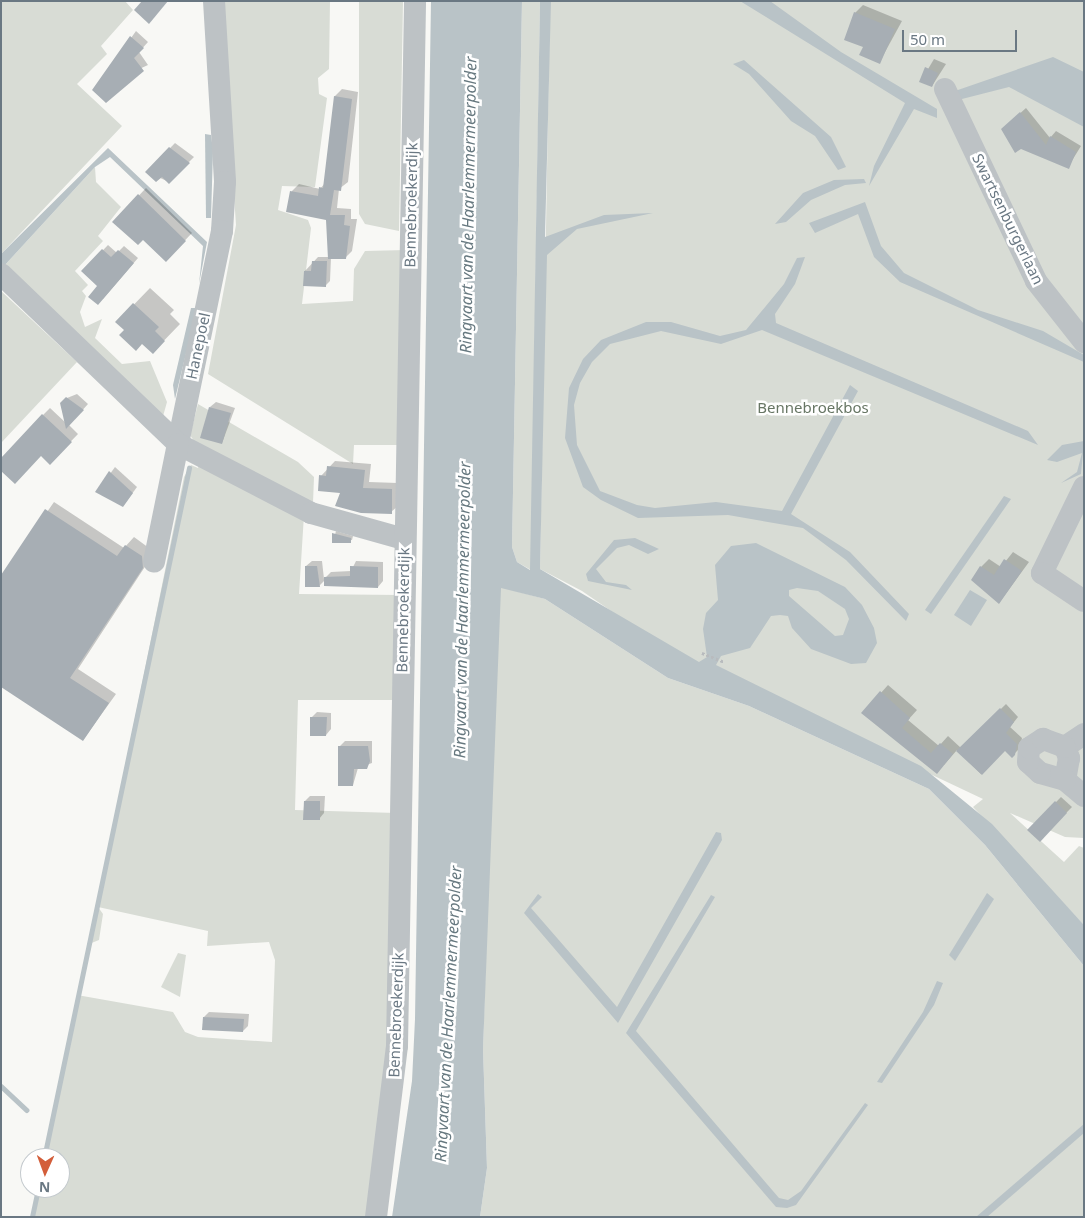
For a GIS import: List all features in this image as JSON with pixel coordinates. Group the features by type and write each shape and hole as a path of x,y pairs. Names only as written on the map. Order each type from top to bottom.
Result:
{"street":[{"name":"Hanepoel","path":"154,562 222,231 225,182 214,1"},
{"name":"Bennebroekerdijk","path":"376,1217 397,1046 404,540 415,1"},
{"name":"Swartsenburgerlaan","path":"945,89 1036,281 1084,342"},
{"path":"1,274 178,444 311,513 404,540"},
{"path":"1084,487 1042,572 1084,600"},
{"path":"1066,747 1084,734"},
{"path":"1066,747 1043,739 1029,748 1028,762 1040,773 1065,780 1084,796"},
{"path":"1065,780 1069,758 1066,747"}],"path":[{"path":"702,652 724,662"}],"green space":[{"path":"1,1 125,1 133,10 101,46 107,54 77,84 122,126 1,254"},
{"path":"221,1 330,1 329,69 318,78 319,94 327,98 315,187 282,186 278,210 308,220 311,228 302,304 353,301 354,269 365,251 406,250 402,445 354,445 353,464 208,374 236,225"},
{"path":"359,1 403,1 399,231 365,224 359,214"},
{"path":"522,1 540,1 531,570 517,562 512,547"},
{"name":"Bennebroekbos","path":"550,1 1084,1 1084,838 1065,837 1010,813 1064,862 1079,846 1084,848 1084,925 973,807 983,799 668,650 582,591 540,569"},
{"path":"95,167 96,182 121,207 98,236 103,241 75,271 88,285 82,291 86,296 80,312 85,327 102,319 95,338 122,364 150,361 167,402 158,434 4,266"},
{"path":"1,291 77,362 1,443"},
{"path":"198,404 298,462 314,477 313,503 198,447 190,435"},
{"path":"199,463 304,515 299,594 400,595 398,700 298,700 295,810 396,813 392,1057 372,1217 31,1217 35,1198 70,1198 70,1148 46,1148 77,995 173,1012 185,1032 198,1037 272,1042 275,960 269,942 207,946 208,931 98,907 103,914 99,940 89,944 184,477 191,465 198,468"},
{"path":"501,587 545,599 668,678 749,706 929,789 985,845 1084,966 1084,1217 480,1217 487,1168 483,1049 497,594"},
{"path":"178,953 186,955 180,997 161,987"}],"water":[{"name":"Ringvaart van de Haarlemmermeerpolder","path":"431,1 522,1 512,547 517,562 530,570 540,1 551,1 545,237 604,215 653,213 577,229 547,255 540,569 699,662 707,657 703,629 706,613 718,600 715,565 731,546 756,543 845,587 862,605 874,628 877,643 866,663 851,664 811,649 792,628 788,616 780,615 771,616 750,648 721,656 716,665 921,766 992,824 1084,925 1084,966 985,845 929,789 749,706 668,678 545,599 501,588 483,1049 487,1168 480,1217 392,1217 412,1081 415,1019","holes":["797,588 818,591 845,609 849,619 843,635 835,636 789,596 789,590"]},
{"path":"740,1 770,1 841,52 937,109 937,118 914,109 869,186 874,166 905,103"},
{"path":"1053,57 1084,72 1084,127 1009,87 958,100 955,91"},
{"path":"744,60 831,137 846,167 838,170 815,136 791,121 749,74 733,64"},
{"path":"205,134 211,135 213,150 211,218 206,218"},
{"path":"108,148 207,242 199,284 203,246 110,157 95,167 4,266 1,263 1,254"},
{"path":"864,179 866,183 845,185 811,200 786,222 775,224 803,193 834,180"},
{"path":"865,202 881,246 904,273 978,310 1043,331 1084,355 1084,362 900,282 874,257 858,214 815,233 809,223"},
{"path":"805,257 795,284 775,314 776,323 1028,431 1038,445 762,330 721,344 661,331 610,344 592,362 580,383 574,405 577,445 600,491 637,505 655,508 716,502 782,511 850,385 858,391 791,514 850,552 909,614 906,621 846,560 803,528 728,515 638,518 601,500 583,487 565,438 569,388 583,359 601,340 646,322 671,322 720,336 746,330 784,284 797,258"},
{"path":"191,308 197,308 175,399 173,385"},
{"path":"1084,441 1081,474 1061,483 1077,472 1082,453 1057,462 1047,460 1062,445"},
{"path":"1004,496 1011,499 931,614 925,610"},
{"path":"635,538 659,549 648,554 629,545 617,548 596,569 606,582 626,585 632,590 588,581 586,574 614,540"},
{"path":"970,590 987,600 971,626 954,615"},
{"path":"716,832 721,833 722,840 618,1023 524,913 538,894 542,897 531,908 617,1007"},
{"path":"987,893 994,899 955,961 949,955"},
{"path":"711,895 715,897 636,1031 779,1198 788,1200 801,1191 865,1103 868,1105 796,1205 787,1208 776,1207 626,1033"},
{"path":"937,981 943,983 934,1005 882,1083 877,1082 923,1012"},
{"path":"1084,1124 1084,1133 987,1217 976,1217"}],"building":[{"path":"142,1 168,1 149,24 134,10"},
{"path":"854,12 895,29 880,64 859,55 863,47 844,40"},
{"path":"130,36 144,48 134,58 144,71 106,103 92,90"},
{"path":"925,67 938,73 932,87 919,82"},
{"path":"334,96 352,99 341,191 334,190 330,215 345,215 344,225 350,226 346,259 328,259 326,220 286,212 290,191 318,196 319,187 323,188"},
{"path":"1020,112 1046,145 1050,136 1076,152 1069,169 1021,149 1015,153 1001,129"},
{"path":"169,147 190,163 169,184 162,177 156,182 145,172"},
{"path":"138,194 186,241 166,262 143,240 138,245 112,222"},
{"path":"102,249 111,257 118,250 134,263 98,305 88,297 97,286 81,271"},
{"path":"312,261 327,261 326,287 303,286 304,271 311,271"},
{"path":"133,303 159,327 155,331 165,341 153,354 142,344 136,351 119,335 124,330 115,322"},
{"path":"66,397 84,410 66,429 60,403"},
{"path":"209,407 231,413 222,444 200,438"},
{"path":"42,414 72,442 50,465 41,456 15,484 1,471 1,458"},
{"path":"327,466 365,470 363,488 392,489 392,514 361,513 335,506 340,493 318,491 319,475 326,476"},
{"path":"109,471 133,493 123,507 95,492"},
{"path":"45,509 117,556 125,545 142,556 143,568 70,678 109,703 83,741 1,687 1,575"},
{"path":"332,533 351,538 351,543 332,543"},
{"path":"1004,559 1022,571 999,604 971,580 980,566 994,575"},
{"path":"305,566 317,566 320,587 305,587"},
{"path":"350,566 378,567 378,588 324,586 324,577 350,576"},
{"path":"880,691 910,718 902,728 931,753 940,743 953,754 937,774 861,713"},
{"path":"1000,708 1014,722 1006,733 1017,744 1015,755 1012,758 1005,751 982,775 956,751"},
{"path":"310,717 327,717 326,736 310,736"},
{"path":"338,746 368,746 370,761 367,769 354,769 353,786 338,786"},
{"path":"304,801 320,801 320,820 303,820"},
{"path":"1055,801 1067,813 1040,842 1027,830"},
{"path":"203,1017 244,1019 243,1032 202,1030"}],"waterway":[{"path":"46,1148 189,468"},
{"path":"1,1086 27,1110"},
{"path":"32,1217 36,1198"}]}
